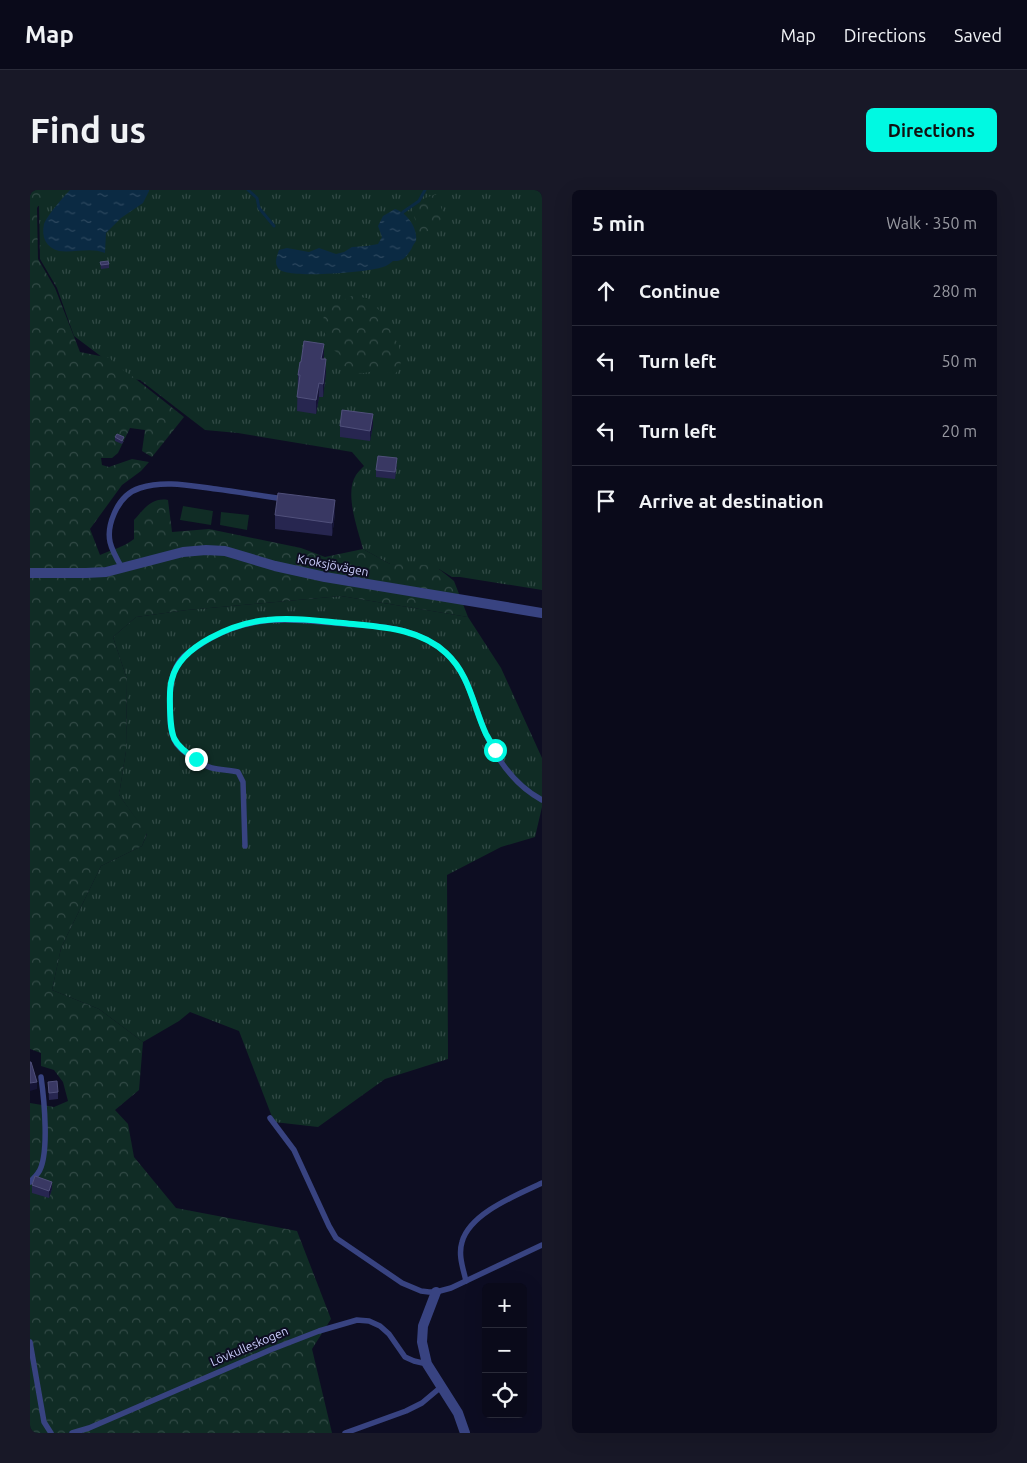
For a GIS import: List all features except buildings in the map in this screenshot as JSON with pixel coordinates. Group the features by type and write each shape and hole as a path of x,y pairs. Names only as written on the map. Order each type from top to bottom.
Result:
{"street":[{"name":"Kroksjövägen","path":"30,572 106,572 183,552 225,551 325,578 542,614"},
{"path":"436,1292 423,1326 422,1342 427,1364 458,1413 465,1433"}],"lane":[{"path":"122,568 112,549 108,536 110,523 120,501 128,494 139,489 156,484 180,484 288,499"},
{"path":"245,846 243,782 238,772 210,768 178,747 172,734 170,722 170,691 172,678 184,657 214,636 229,629 266,620 320,622 386,628 405,631 429,641 446,653 464,675 486,733 508,772 524,789 542,800"},
{"path":"30,1182 39,1172 46,1138 41,1077"},
{"path":"270,1118 294,1150 336,1238 402,1283 420,1291 436,1292 451,1288 542,1245"},
{"path":"466,1281 461,1261 462,1243 466,1233 478,1219 498,1206 542,1183"},
{"name":"Lövkulleskogen","path":"72,1433 89,1428 270,1350 319,1331 357,1320 368,1320 380,1326 389,1334 405,1357 414,1362 427,1364"},
{"path":"30,1342 44,1422 52,1433"},
{"path":"345,1433 406,1411 422,1403 441,1387"}],"green space":[{"path":"30,190 542,190 542,590 452,577 439,569 390,564 363,549 355,522 351,491 356,475 364,466 352,452 238,433 205,430 140,380 131,379 74,336 57,288 40,259 39,206 30,204"},
{"path":"30,190 48,190 37,208 38,259 55,288 80,352 110,358 115,365 184,417 152,457 142,451 145,430 130,428 118,453 112,458 101,458 102,465 109,467 132,459 149,462 141,471 122,485 90,529 100,555 134,539 134,520 153,502 168,500 172,532 209,529 301,548 325,557 363,549 390,564 434,565 454,581 468,617 341,596 187,610 136,617 113,637 127,679 126,751 119,795 147,833 142,846 101,866 61,948 52,990 99,1009 143,1042 139,1090 115,1110 128,1124 134,1157 176,1208 297,1231 331,1319 312,1349 332,1433 30,1433 30,1103 54,1107 68,1101 63,1082 54,1070 41,1066 41,1053 30,1049"},
{"path":"436,194 444,215 433,230 419,233 412,209 425,198"},
{"path":"351,296 367,298 380,311 399,346 401,367 394,375 381,370 358,374 341,364 340,355 330,347 322,326 325,310"},
{"path":"183,506 213,511 211,525 180,520"},
{"path":"221,512 249,515 247,530 220,525"},
{"path":"341,596 468,617 501,668 542,758 542,807 535,837 501,847 447,875 448,1059 385,1079 318,1127 274,1122 239,1031 190,1012 179,1021 143,1042 99,1009 52,990 61,948 101,866 142,846 147,834 119,795 126,751 127,679 113,637 136,617 187,610"}],"water":[{"path":"70,190 149,191 143,203 121,218 106,233 105,253 94,250 59,251 54,250 48,245 43,233 44,224"},
{"path":"395,209 404,214 411,222 416,236 416,241 412,248 402,259 375,269 328,274 284,272 276,264 279,250 287,248 309,252 319,248 336,254 352,247 378,244 382,237 378,226 383,216"}],"waterway":[{"path":"248,190 257,198 259,208 274,226"},
{"path":"402,214 419,201 425,190"}],"route":[{"path":"196,759 178,747 172,734 170,691 172,678 179,664 184,657 214,636 229,629 266,620 320,622 386,628 405,631 429,641 446,653 464,675 486,733 495,750"}]}
